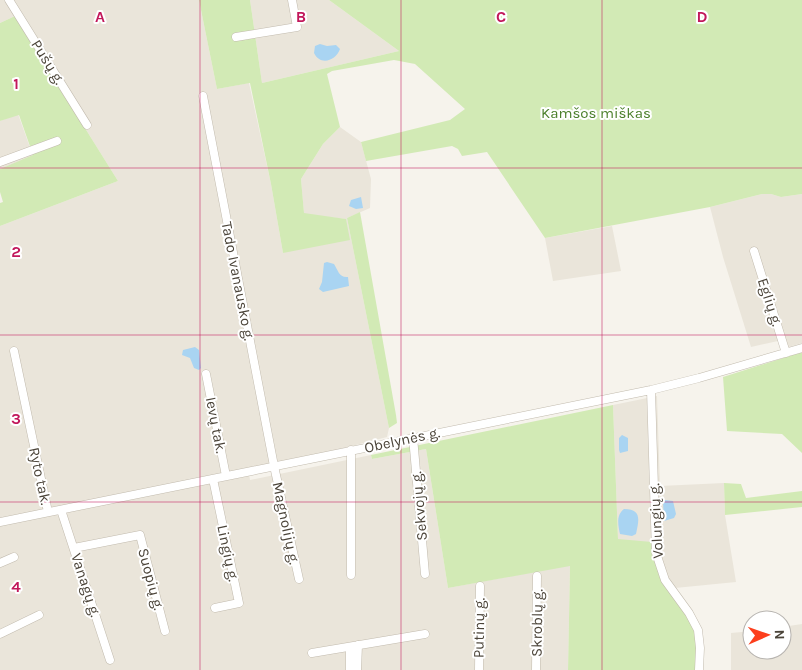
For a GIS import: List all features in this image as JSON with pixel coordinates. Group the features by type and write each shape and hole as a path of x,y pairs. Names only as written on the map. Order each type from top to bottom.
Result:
{"street":[{"name":"Pušų g.","path":"9,0 87,125"},
{"path":"236,36 297,27 292,0"},
{"name":"Tado Ivanausko g.","path":"203,96 274,466"},
{"path":"0,162 57,141"},
{"name":"Eglių g.","path":"754,251 786,352"},
{"name":"Obelynės g.","path":"0,522 651,390 802,348"},
{"name":"Ryto tak.","path":"14,351 48,512"},
{"name":"Ievų tak.","path":"206,374 226,476"},
{"name":"Volungių g.","path":"651,390 656,553 665,580 689,613 698,630 700,648 699,670"},
{"name":"Sekvojų g.","path":"413,437 425,574"},
{"path":"351,450 351,575"},
{"name":"Magnolijų g.","path":"274,466 299,579"},
{"name":"Lingių g.","path":"213,479 239,603 215,608"},
{"name":"Vanagų g.","path":"61,510 110,660"},
{"name":"Suopių g.","path":"74,548 140,535 165,631"},
{"path":"0,564 14,557"},
{"name":"Skroblų g.","path":"536,670 538,576"},
{"name":"Putinų g.","path":"478,670 480,586"},
{"path":"0,634 39,615"},
{"path":"312,653 425,634"},
{"path":"350,670 354,646"},
{"path":"354,646 358,670"}],"shaded area":[{"path":"0,0 199,0 217,89 249,83 271,184 283,253 345,219 304,214 301,179 323,144 340,127 361,142 371,179 370,208 347,218 389,428 387,437 274,466 249,474 250,480 371,455 372,459 426,449 448,588 570,565 568,670 0,670 0,226 118,181 15,16 0,23"},
{"path":"250,0 329,0 399,51 262,83"},
{"path":"18,114 33,156 0,169 0,121"},
{"path":"762,194 781,197 802,194 802,343 782,349 778,341 751,347 723,257 710,207"},
{"path":"612,226 621,271 553,281 545,238"},
{"path":"657,396 660,486 724,483 725,515 736,582 675,588 660,576 654,554 618,539 613,405"},
{"path":"802,624 802,670 731,670 731,633 742,632 742,660 792,660 792,626"}],"green space":[{"name":"Kamšos miškas","path":"199,0 250,0 262,83 399,51 329,0 802,0 802,194 781,197 762,194 710,207 545,238 487,152 462,156 458,149 452,146 366,161 361,142 450,120 465,109 415,64 394,60 332,71 327,74 340,127 323,144 301,179 304,213 346,219 350,240 283,253 250,83 217,89"},
{"path":"15,16 118,181 0,226 0,203 3,202 0,192 0,169 33,155 19,115 0,121 0,23"},
{"path":"360,212 396,415 397,423 389,428 347,218"},
{"path":"802,352 802,453 782,434 727,431 723,377"},
{"path":"613,405 618,539 652,542 660,576 692,622 697,636 697,670 568,670 570,566 448,588 426,449 372,459 371,455"},
{"path":"724,483 741,484 746,498 802,491 802,507 725,515"}],"water":[{"path":"320,44 327,46 336,45 340,49 332,59 320,60 314,53 315,46"},
{"path":"361,197 363,208 356,209 349,206 351,200"},
{"path":"324,263 334,264 341,275 348,277 349,286 323,292 319,289 322,282"},
{"path":"195,347 199,350 201,368 199,370 194,368 190,358 182,355 183,350"},
{"path":"622,435 628,438 628,451 620,453 619,438"},
{"path":"665,500 673,501 676,514 674,518 664,521 663,502"},
{"path":"624,509 634,511 638,516 636,534 632,536 620,534 619,517"}]}
